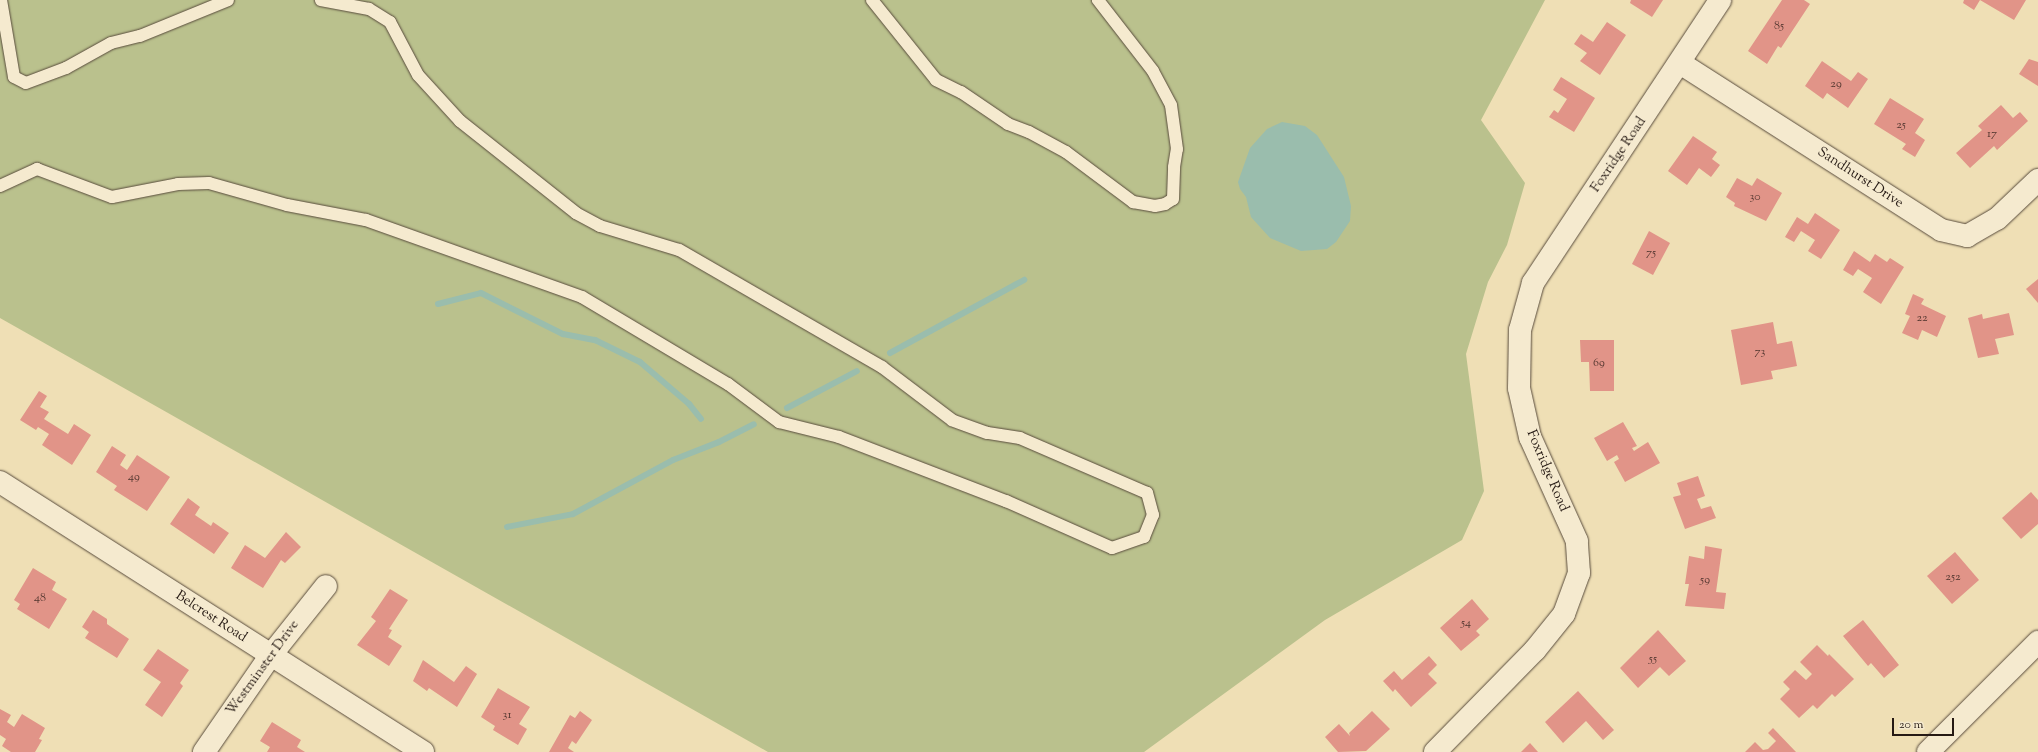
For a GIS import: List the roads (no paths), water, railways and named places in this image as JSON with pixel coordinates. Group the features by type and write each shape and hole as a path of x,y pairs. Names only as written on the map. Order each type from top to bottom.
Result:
{"street":[{"name":"Foxridge Road","path":"1435,752 1535,650 1564,614 1579,573 1577,541 1530,437 1519,388 1520,330 1533,283 1680,63 1720,0"},
{"name":"Sandhurst Drive","path":"1680,63 1941,230 1967,236 1997,219 2038,180"},
{"name":"Belcrest Road","path":"0,482 423,752"},
{"name":"Westminster Drive","path":"204,752 270,655 326,586"},
{"path":"1928,752 2038,642"}],"lane":[{"path":"1,0 14,77 26,83 66,68 111,42 140,36 228,0"},
{"path":"0,186 37,169 112,197 178,184 209,184 287,205 366,220 582,297 728,384 780,422 846,440 1006,501 1112,548 1144,537 1153,515 1147,493 1020,438 987,432 952,420 882,367 679,250 600,226 576,213 460,121 418,75 390,22 369,9 321,0"},
{"path":"872,0 936,80 961,92 1008,124 1029,132 1066,152 1133,202 1155,206 1165,204 1173,199 1174,167 1177,149 1171,105 1153,71 1098,0"}],"waterway":[{"path":"890,353 1024,280"},
{"path":"438,304 481,293 563,334 595,340 640,362 689,404 701,419"},
{"path":"787,408 857,371"},
{"path":"507,527 573,514 673,460 719,442 754,424"}]}
